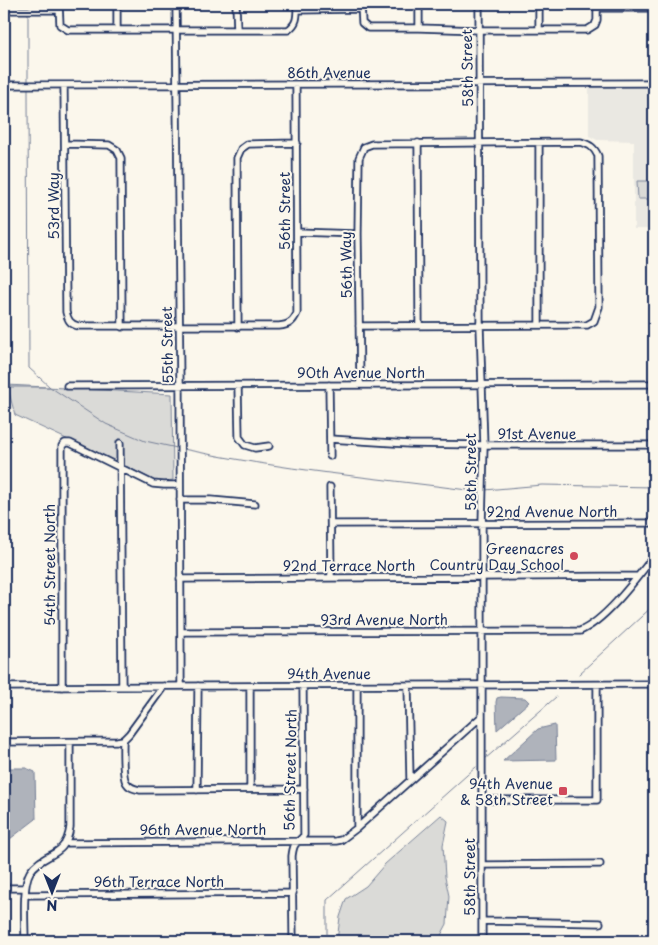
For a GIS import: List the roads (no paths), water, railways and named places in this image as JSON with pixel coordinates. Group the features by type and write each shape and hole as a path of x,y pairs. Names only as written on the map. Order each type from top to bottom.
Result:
{"street":[{"path":"117,4 117,30"},
{"name":"55th Street","path":"176,4 181,686"},
{"path":"236,4 236,30"},
{"path":"419,4 419,28"},
{"name":"58th Street","path":"479,4 480,326 484,445 482,524 482,941"},
{"path":"539,4 539,29"},
{"path":"4,10 33,10 59,7 60,25 68,30 288,30 293,27 296,21 297,7 361,6 362,23 368,28 587,30 595,25 597,6 654,8"},
{"name":"86th Avenue","path":"4,85 654,83"},
{"name":"53rd Way","path":"64,85 67,319 78,326 122,327"},
{"name":"56th Street","path":"238,326 287,325 294,320 297,313 296,85"},
{"path":"359,326 419,326 480,326 587,325 594,321 599,307 598,156 595,148 581,142 418,143 419,326"},
{"path":"65,144 109,145 118,150 121,158 122,327 238,326 238,158 241,149 248,144 297,143"},
{"name":"56th Way","path":"360,385 359,158 364,147 372,144 418,143"},
{"path":"538,143 539,325"},
{"path":"296,232 358,234"},
{"name":"90th Avenue North","path":"67,386 654,384"},
{"path":"329,385 330,456"},
{"path":"238,386 238,437 245,445 255,448 269,446"},
{"name":"91st Avenue","path":"330,439 409,444 654,445"},
{"name":"54th Street North","path":"62,687 62,446 65,443 70,443 121,467"},
{"path":"120,443 122,686"},
{"path":"121,467 153,484 180,485"},
{"path":"330,487 331,578"},
{"path":"180,500 212,500 255,504"},
{"name":"92nd Avenue North","path":"331,524 654,523"},
{"path":"638,576 654,556"},
{"name":"92nd Terrace North","path":"180,579 638,576"},
{"name":"93rd Avenue North","path":"181,632 580,631 587,628 611,607 638,576"},
{"path":"4,647 4,687"},
{"name":"94th Avenue","path":"4,687 654,684"},
{"path":"482,800 597,800 597,685"},
{"path":"4,742 123,740 164,686"},
{"path":"197,790 198,686"},
{"path":"250,686 250,789"},
{"name":"56th Street North","path":"291,941 293,936 293,847 304,835 303,686"},
{"path":"357,686 357,828"},
{"path":"408,686 410,780"},
{"path":"357,828 482,716"},
{"path":"123,740 124,776 126,783 132,788 140,790 304,789"},
{"path":"25,941 25,891 29,873 42,859 60,850 69,835 70,742"},
{"name":"96th Avenue North","path":"65,842 342,840 357,828"},
{"path":"482,865 600,864"},
{"name":"96th Terrace North","path":"4,888 25,891 293,893"},
{"path":"482,921 600,923"}],"waterway":[{"path":"28,12 28,83"},
{"path":"28,87 29,368 50,387 106,424 145,441 177,448"},
{"path":"4,387 49,387"},
{"path":"183,449 292,468 475,491 481,490"},
{"path":"485,490 542,485 654,487"},
{"path":"579,674 654,605"},
{"path":"485,759 556,697"},
{"path":"327,941 327,900 476,767"}],"place":[{"name":"Greenacres Country Day School","path":"574,556"},
{"name":"94th Avenue & 58th Street","path":"563,791"}]}
